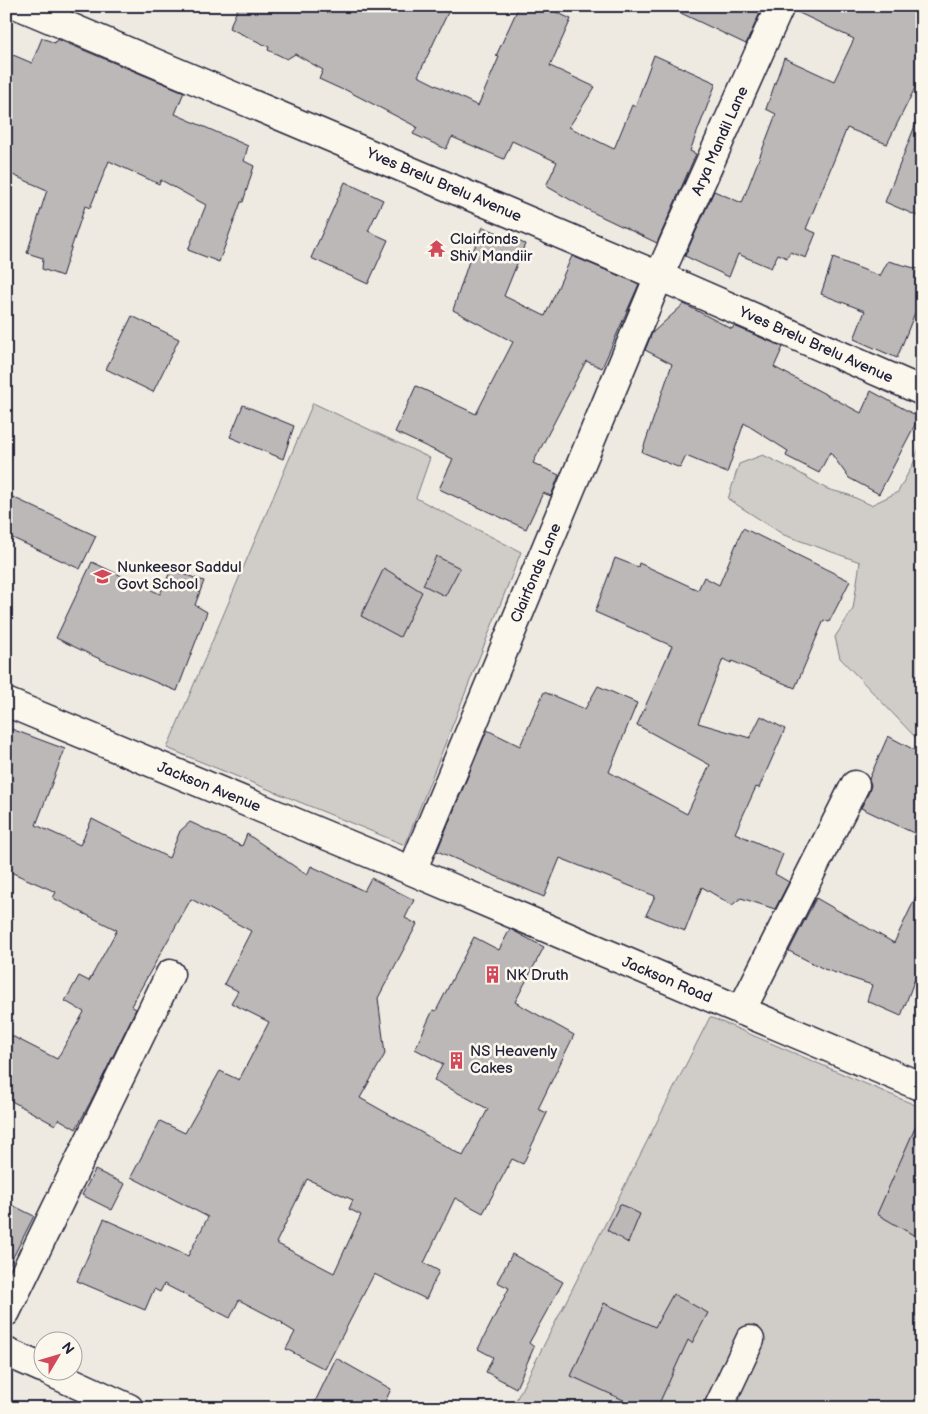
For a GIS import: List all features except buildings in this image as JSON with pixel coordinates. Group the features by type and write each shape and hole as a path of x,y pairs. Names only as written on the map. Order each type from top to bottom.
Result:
{"street":[{"name":"Yves Brelu Brelu Avenue","path":"20,6 660,276 922,391"},
{"name":"Arya Mandil Lane","path":"660,276 780,6"},
{"name":"Clairfonds Lane","path":"412,871 660,276"},
{"name":"Jackson Avenue","path":"6,702 412,871"},
{"path":"741,1011 855,785"},
{"name":"Jackson Road","path":"412,871 922,1087"},
{"path":"6,1312 170,974"},
{"path":"718,1408 750,1340"},
{"path":"6,1352 32,1364"},
{"path":"72,1382 130,1408"}],"shaded area":[{"path":"313,403 430,458 416,498 521,552 405,845 167,748"},
{"path":"922,440 922,738 918,740 840,658 835,637 853,609 860,562 784,535 728,499 739,464 763,455 827,489 849,495 871,505 898,492 913,464"},
{"path":"710,1017 922,1108 922,1408 512,1408"}],"place":[{"name":"Clairfonds Shiv Mandiir","path":"436,248"},
{"name":"Nunkeesor Saddul Govt School","path":"103,576"},
{"name":"NK Druth","path":"492,975"},
{"name":"NS Heavenly Cakes","path":"456,1060"}]}
